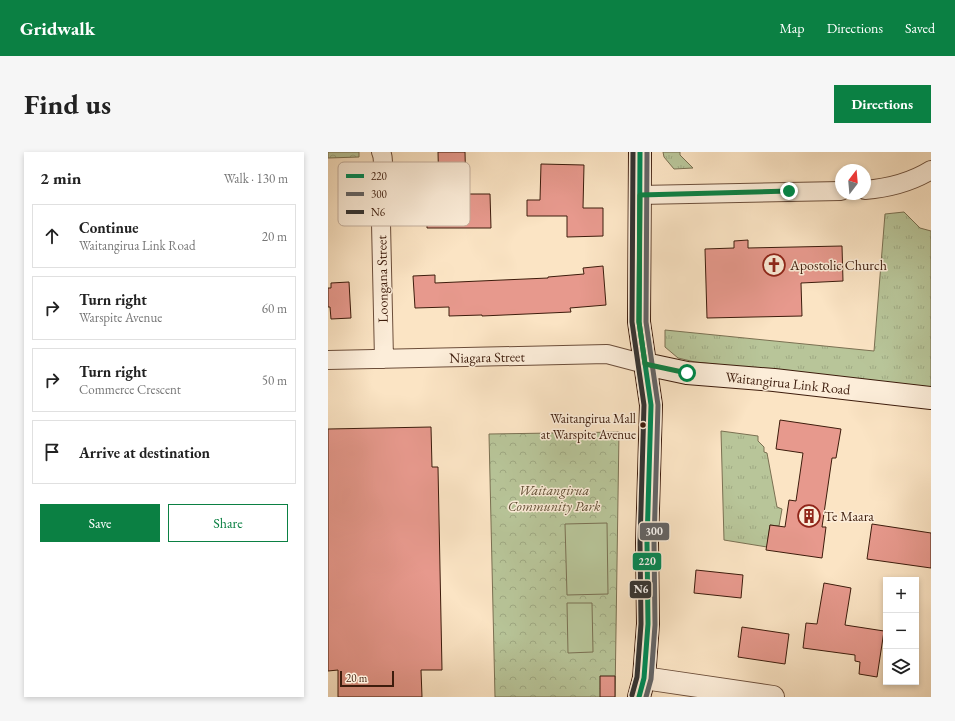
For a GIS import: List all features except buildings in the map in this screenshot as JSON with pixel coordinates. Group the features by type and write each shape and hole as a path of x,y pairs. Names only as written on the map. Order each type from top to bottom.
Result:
{"main road":[{"path":"640,152 639,322 651,405 647,543 648,624 642,688 773,697"},
{"name":"Waitangirua Link Road","path":"645,364 687,373 774,380 931,398"}],"street":[{"name":"Loongana Street","path":"381,152 383,162"},
{"path":"871,190 879,189 913,180 931,170"},
{"path":"640,195 835,191"},
{"name":"Loongana Street","path":"381,226 384,358"},
{"name":"Niagara Street","path":"328,360 608,354 645,364"}],"green space":[{"path":"328,152 359,152 359,157 328,158"},
{"path":"663,152 680,152 680,155 693,168 674,169 664,157"},
{"path":"904,212 920,228 931,231 931,387 695,362 678,358 665,347 665,330 874,351 885,214"},
{"path":"721,431 758,436 758,441 764,447 764,452 767,453 777,507 782,509 779,526 770,525 767,547 724,540"},
{"name":"Waitangirua Community Park","path":"619,432 615,697 495,697 489,434"},
{"path":"607,523 608,594 567,595 565,524"},
{"path":"567,603 592,603 593,652 568,653"}],"transit line":[{"name":"N6","path":"632,695 637,677 641,624 640,543 644,405 632,322 633,152"},
{"name":"220","path":"639,697 644,678 648,624 647,543 651,405 639,322 640,152"},
{"name":"300","path":"646,697 651,679 655,625 654,543 658,405 646,322 647,152"}],"place":[{"name":"Apostolic Church","path":"774,265"},
{"name":"Waitangirua Mall at Warspite Avenue","path":"643,425"},
{"name":"Te Maara","path":"809,516"}],"route":[{"path":"687,373 645,364 639,322 640,195 789,191"}]}
